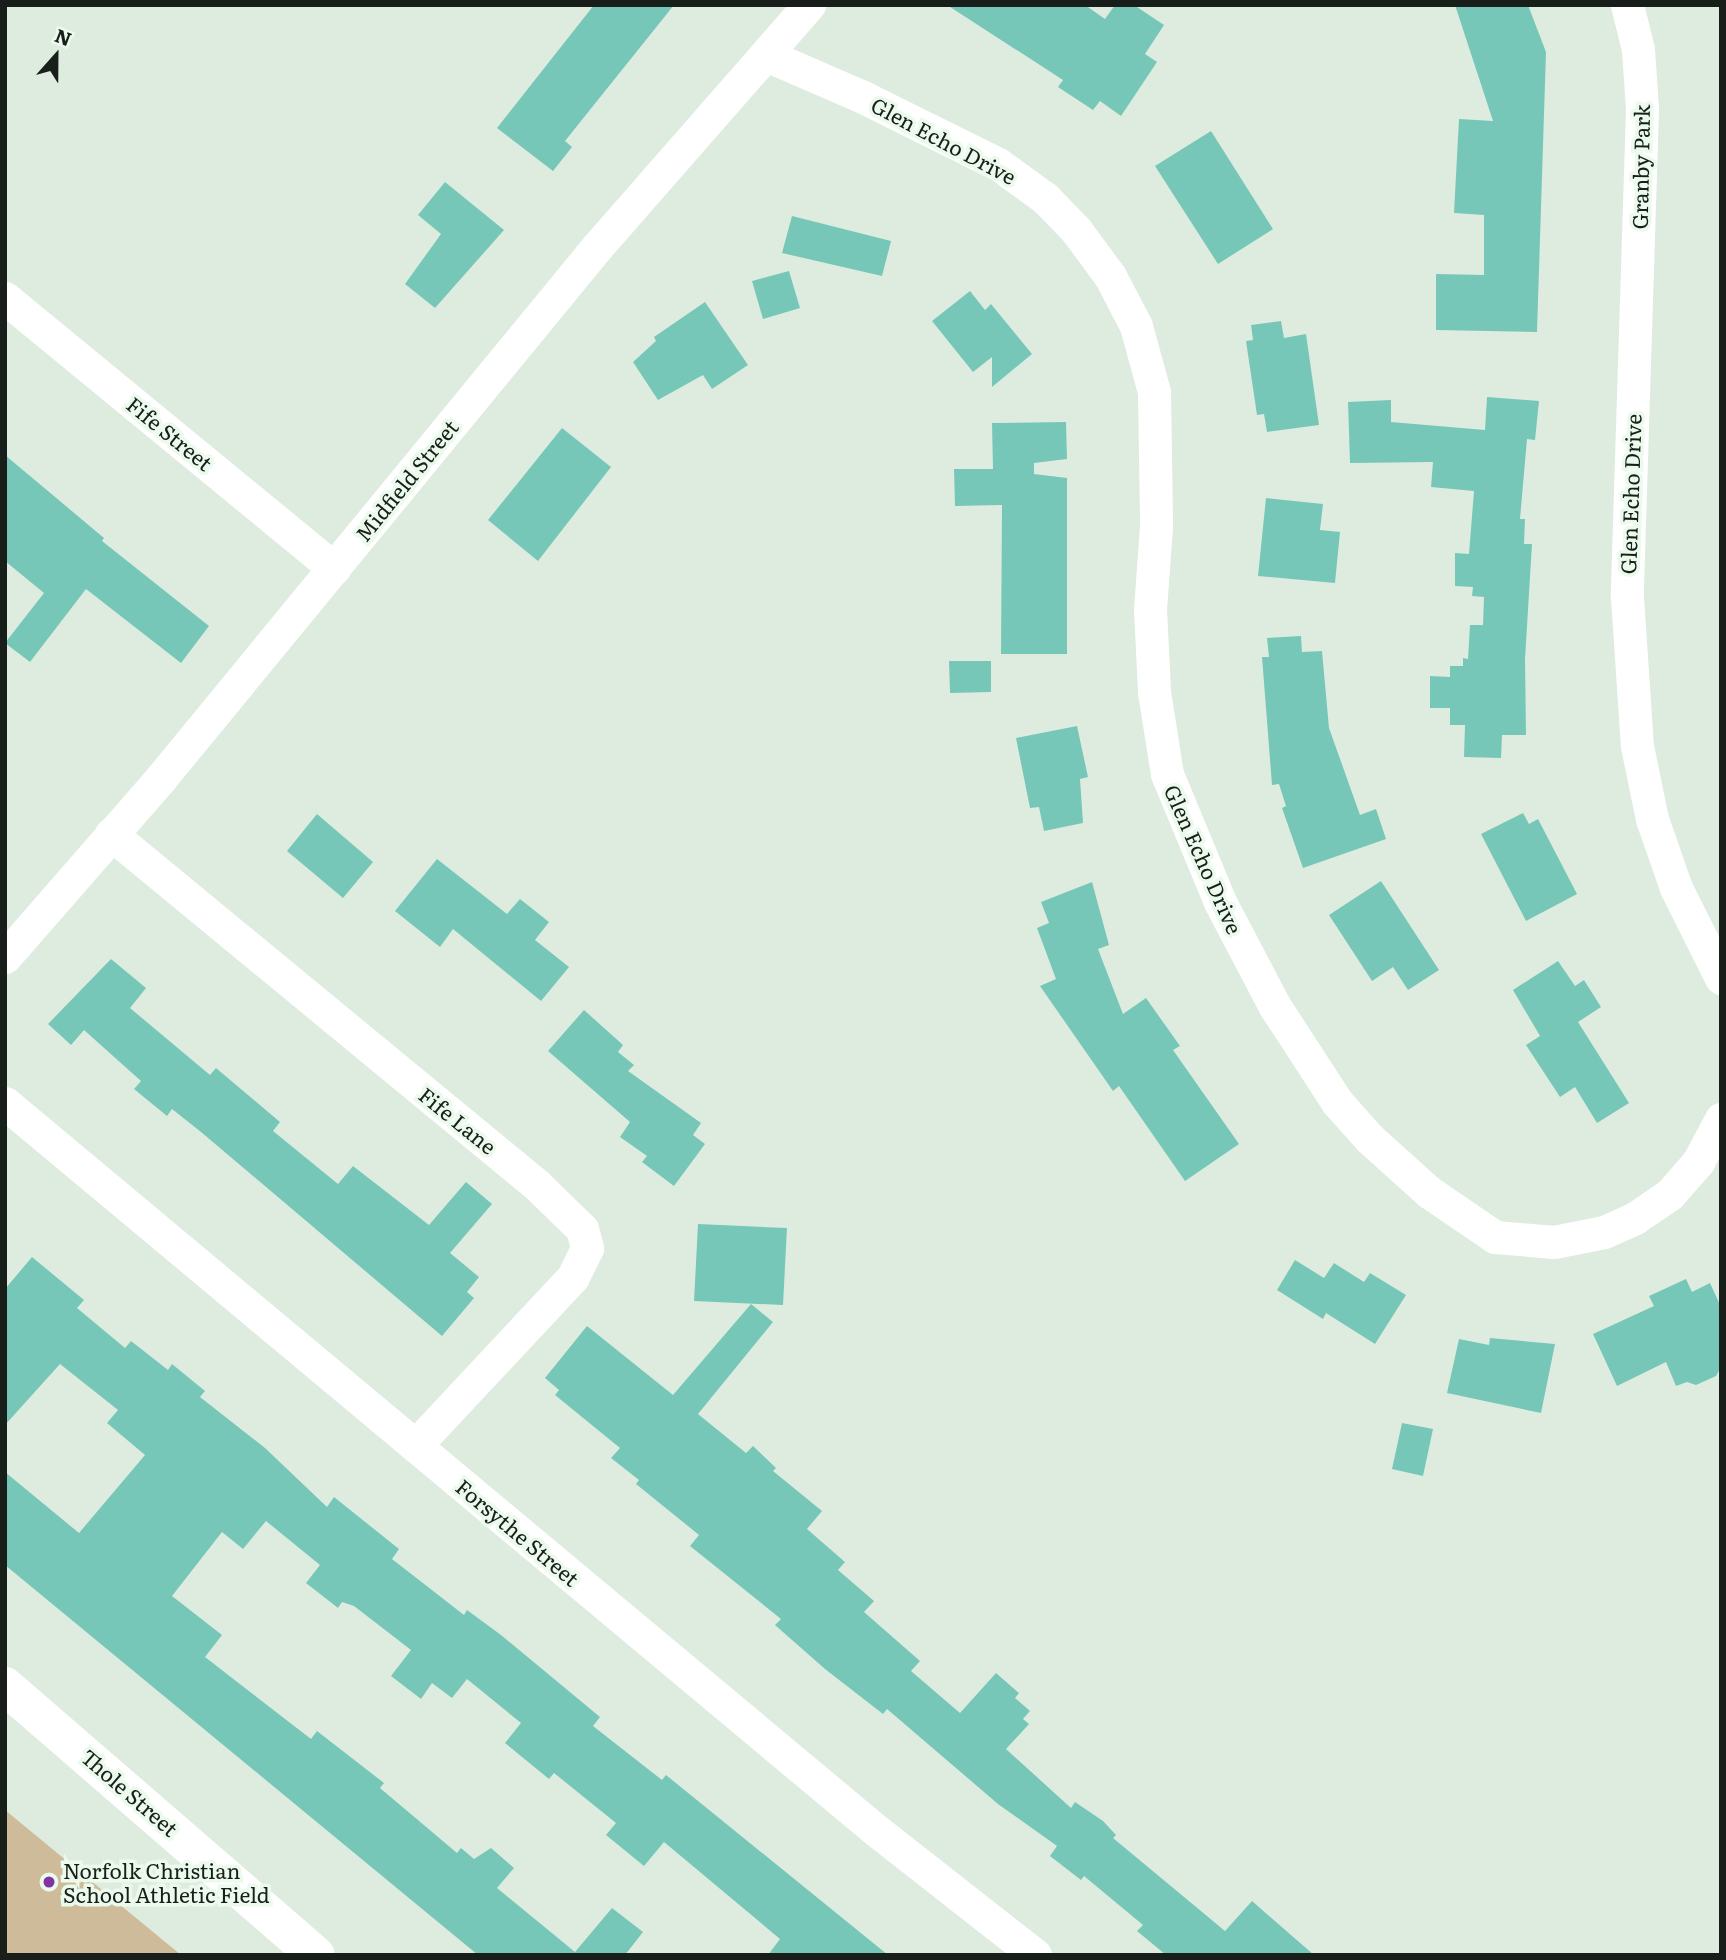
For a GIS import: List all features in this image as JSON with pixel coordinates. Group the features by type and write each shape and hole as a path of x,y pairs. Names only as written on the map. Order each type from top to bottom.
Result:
{"street":[{"name":"Midfield Street","path":"5,957 334,568 597,247 809,5"},
{"name":"Granby Park","path":"1627,5 1638,49 1642,109 1635,330"},
{"name":"Glen Echo Drive","path":"766,55 863,97 998,164 1045,198 1076,230 1110,276 1136,326 1154,392 1156,526 1150,609 1154,692 1167,774 1220,902 1273,1005 1337,1102 1361,1129 1429,1192 1495,1237 1554,1242 1604,1232 1635,1218 1670,1194 1698,1162 1721,1119"},
{"name":"Fife Street","path":"5,298 334,568"},
{"name":"Glen Echo Drive","path":"1635,330 1627,597 1637,746 1652,819 1676,888 1721,978"},
{"name":"Fife Lane","path":"111,834 537,1185 582,1229 587,1248 573,1277 415,1446"},
{"name":"Forsythe Street","path":"5,1103 877,1831 1035,1955"},
{"name":"Thole Street","path":"5,1686 316,1955"}],"shaded area":[{"name":"Norfolk Christian School Athletic Field","path":"5,1810 181,1955 5,1955"}],"building":[{"path":"594,5 674,5 565,141 572,147 553,171 497,128"},
{"path":"947,5 1085,5 1105,19 1115,5 1134,5 1164,25 1145,54 1157,62 1121,116 1100,101 1093,110 1058,87 1063,80"},
{"path":"1455,5 1528,5 1546,52 1537,332 1436,330 1436,274 1484,275 1484,215 1454,213 1459,119 1493,121"},
{"path":"1211,131 1273,229 1218,264 1155,166"},
{"path":"445,182 504,230 435,308 405,284 441,234 418,215"},
{"path":"792,216 891,241 882,276 782,253"},
{"path":"789,271 800,308 763,319 752,281"},
{"path":"970,291 985,310 991,304 1032,354 992,387 992,357 973,372 932,321"},
{"path":"705,302 748,365 712,389 703,375 658,400 633,362 656,341 654,337"},
{"path":"1281,321 1284,338 1306,334 1319,425 1267,432 1264,414 1257,415 1246,341 1253,340 1251,325"},
{"path":"1487,397 1539,401 1535,440 1527,439 1520,519 1525,519 1524,544 1532,544 1525,659 1526,735 1502,735 1501,758 1464,757 1465,725 1450,725 1450,708 1430,708 1430,676 1450,677 1450,666 1463,666 1463,658 1468,659 1470,625 1483,625 1484,597 1472,596 1473,587 1455,586 1455,553 1469,554 1474,491 1431,487 1433,462 1350,463 1348,402 1391,400 1391,422 1485,430"},
{"path":"1066,422 1067,459 1034,463 1034,474 1067,478 1067,654 1001,654 1002,505 955,506 954,469 993,469 992,423"},
{"path":"562,428 611,467 538,561 488,520"},
{"path":"5,455 104,538 102,541 209,626 181,663 86,589 30,662 5,643 44,593 5,561"},
{"path":"1266,498 1323,504 1320,530 1340,532 1335,583 1258,576"},
{"path":"1301,636 1302,652 1322,651 1329,728 1360,815 1376,809 1386,839 1303,868 1282,808 1286,806 1279,784 1272,785 1262,657 1269,657 1267,638"},
{"path":"949,661 991,661 991,692 950,693"},
{"path":"1077,726 1088,777 1080,779 1083,823 1044,831 1039,807 1030,808 1016,738"},
{"path":"1523,813 1529,824 1538,819 1577,894 1526,921 1481,834"},
{"path":"317,814 373,862 343,898 287,851"},
{"path":"437,859 507,914 520,899 549,922 535,940 569,967 541,1001 453,929 440,947 395,911"},
{"path":"1381,881 1439,970 1408,990 1393,967 1372,981 1329,915"},
{"path":"1092,882 1109,945 1098,949 1123,1014 1146,998 1180,1046 1173,1050 1239,1144 1185,1181 1119,1086 1113,1091 1040,986 1056,979 1037,928 1049,923 1041,902"},
{"path":"111,959 146,988 130,1008 210,1075 216,1068 280,1122 273,1131 338,1184 353,1166 429,1225 466,1182 492,1204 450,1253 479,1277 467,1292 474,1298 442,1336 201,1132 172,1109 167,1116 134,1089 141,1081 84,1030 71,1045 48,1024"},
{"path":"1558,961 1575,986 1584,980 1601,1007 1578,1022 1629,1103 1597,1123 1575,1087 1560,1097 1526,1045 1540,1036 1513,990"},
{"path":"584,1010 623,1045 618,1052 634,1065 628,1071 701,1123 693,1135 705,1144 674,1186 642,1162 647,1156 620,1137 630,1122 548,1051"},
{"path":"698,1224 787,1228 783,1305 694,1301"},
{"path":"32,1257 84,1300 77,1308 125,1348 131,1341 168,1370 172,1364 205,1391 200,1397 265,1448 327,1507 334,1497 399,1549 392,1559 464,1615 467,1610 501,1635 600,1717 593,1726 662,1780 666,1775 888,1955 768,1955 780,1939 664,1842 644,1866 606,1835 616,1823 554,1773 549,1779 505,1743 521,1723 467,1679 452,1698 432,1683 421,1699 391,1676 411,1650 354,1606 342,1602 338,1608 306,1583 320,1565 266,1521 243,1549 222,1532 172,1596 222,1635 205,1657 311,1739 317,1731 384,1783 380,1788 457,1853 461,1848 474,1859 491,1848 514,1868 497,1888 575,1952 612,1908 643,1932 625,1955 478,1955 5,1565 5,1472 79,1533 145,1455 107,1423 118,1410 60,1364 5,1425 5,1289"},
{"path":"1295,1260 1324,1278 1334,1263 1364,1282 1370,1273 1406,1295 1375,1344 1326,1313 1323,1319 1277,1290"},
{"path":"1686,1279 1692,1292 1710,1283 1721,1307 1721,1367 1716,1376 1696,1385 1687,1382 1676,1386 1666,1362 1617,1386 1593,1334 1654,1306 1649,1296"},
{"path":"751,1304 773,1322 698,1414 746,1453 753,1446 776,1468 773,1471 822,1511 807,1529 845,1562 838,1570 874,1601 864,1612 920,1661 911,1671 960,1713 996,1673 1019,1693 1015,1698 1030,1711 1023,1719 1029,1724 1006,1749 1071,1808 1075,1802 1103,1821 1116,1835 1113,1838 1225,1931 1252,1901 1314,1955 1166,1955 1137,1931 1143,1925 1084,1876 1081,1880 1050,1856 1057,1846 998,1804 887,1709 883,1714 825,1669 775,1625 781,1619 690,1546 699,1535 636,1484 639,1480 611,1458 620,1448 555,1395 559,1390 545,1378 587,1326 673,1395"},
{"path":"1490,1338 1555,1344 1541,1413 1447,1393 1459,1339 1489,1345"},
{"path":"1402,1423 1433,1429 1423,1476 1392,1469"}],"place":[{"name":"Norfolk Christian School Athletic Field","path":"49,1882"}]}
